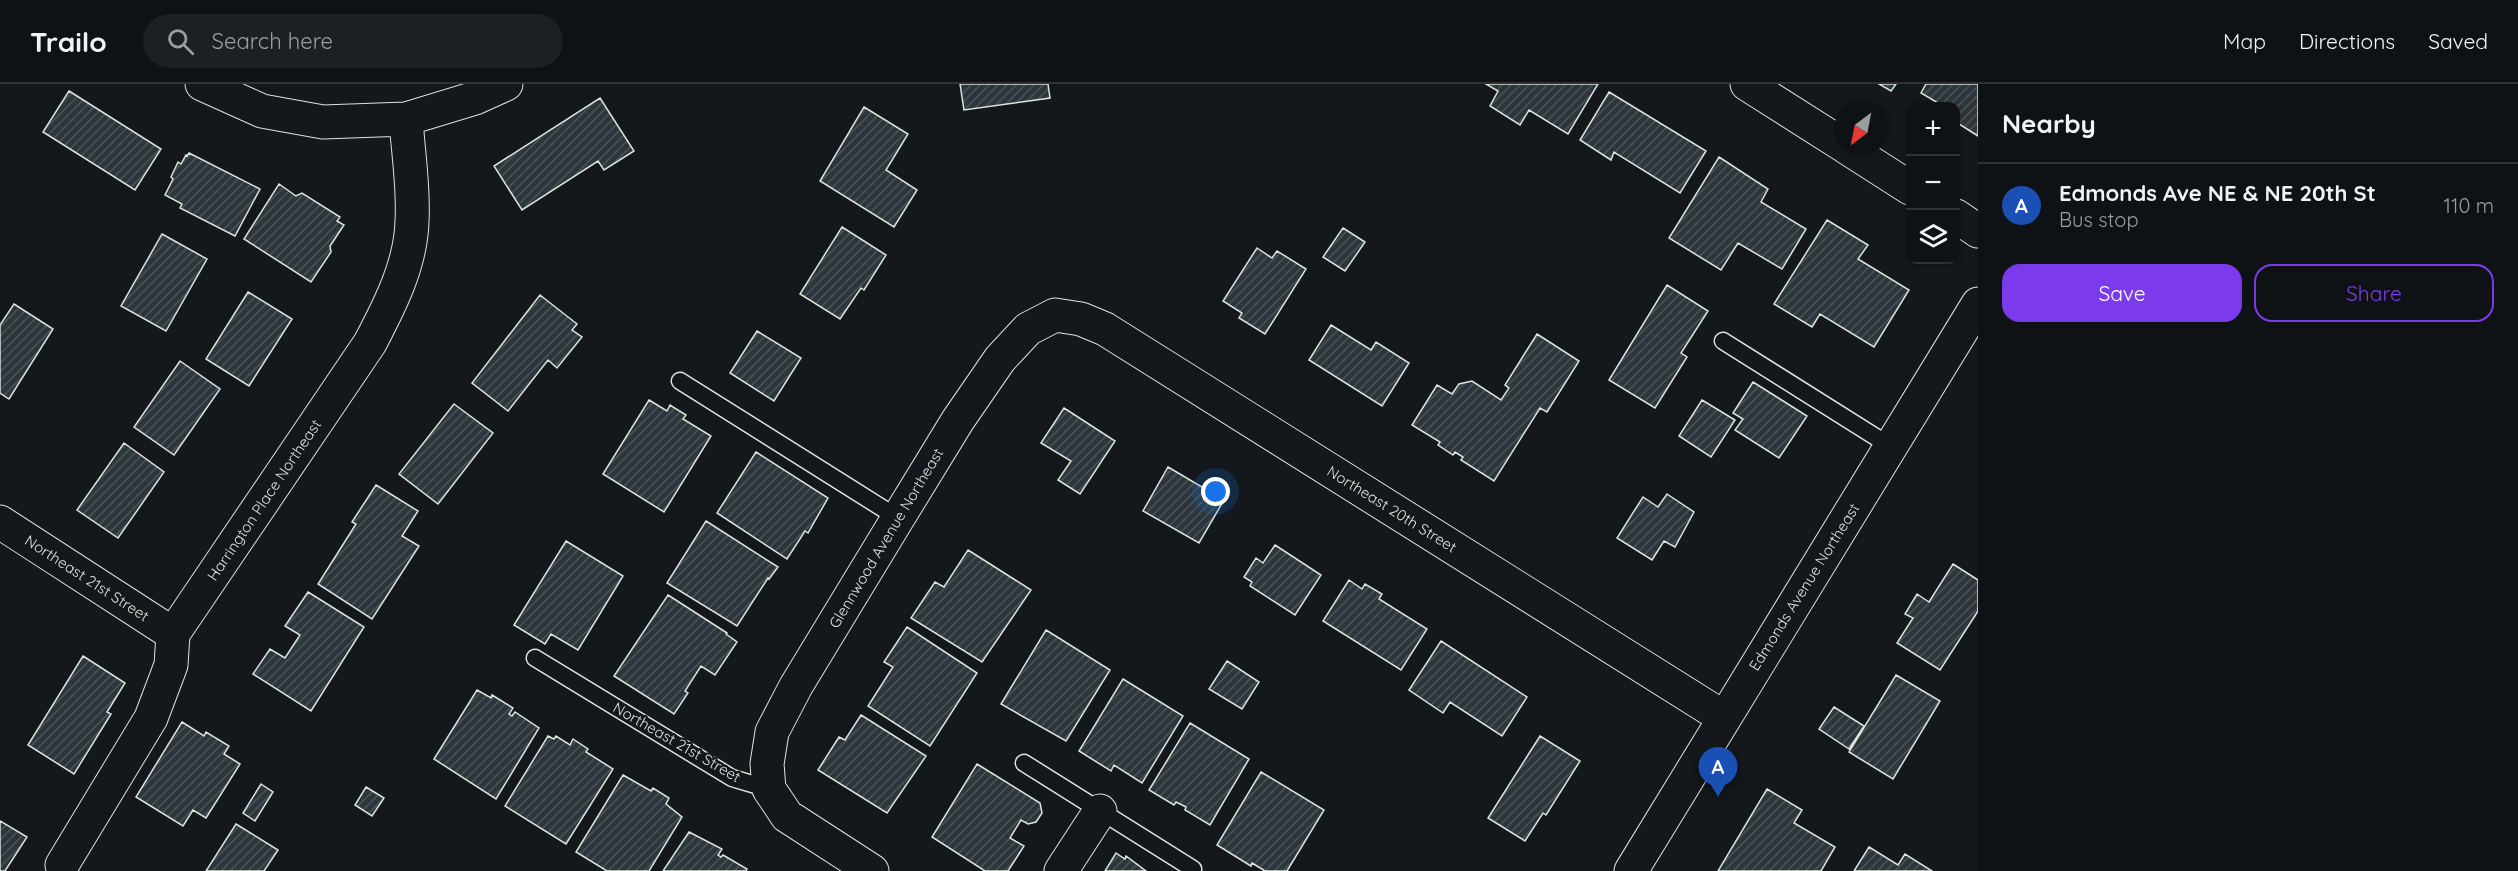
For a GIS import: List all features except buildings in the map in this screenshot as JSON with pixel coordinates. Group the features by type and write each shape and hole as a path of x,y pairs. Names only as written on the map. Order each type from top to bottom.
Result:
{"street":[{"path":"202,84 262,111 323,122 406,118 475,98 506,84"},
{"path":"1747,84 1834,139"},
{"name":"Harrington Place Northeast","path":"173,634 370,343 393,299 406,256 412,221 406,118"},
{"path":"1861,156 1906,185"},
{"path":"1960,219 1978,231"},
{"name":"Glennwood Avenue Northeast","path":"768,789 767,764 772,732 796,686 958,420 1000,358 1028,329 1055,315"},
{"name":"Northeast 20th Street","path":"1055,315 1081,319 1105,329 1723,717"},
{"name":"Edmonds Avenue Northeast","path":"1632,871 1723,717 1890,446 1973,325"},
{"name":"Northeast 21st Street","path":"0,522 173,634"},
{"path":"62,865 151,718 171,665 173,634"},
{"path":"768,789 788,816 872,871"},
{"path":"1060,871 1100,811"}],"lane":[{"path":"1723,341 1890,446"},
{"path":"680,381 898,518"},
{"name":"Northeast 21st Street","path":"535,658 732,778 768,789"},
{"path":"1024,763 1193,869"}],"place":[{"name":"Edmonds Ave NE & NE 20th St","path":"1718,797"}]}
